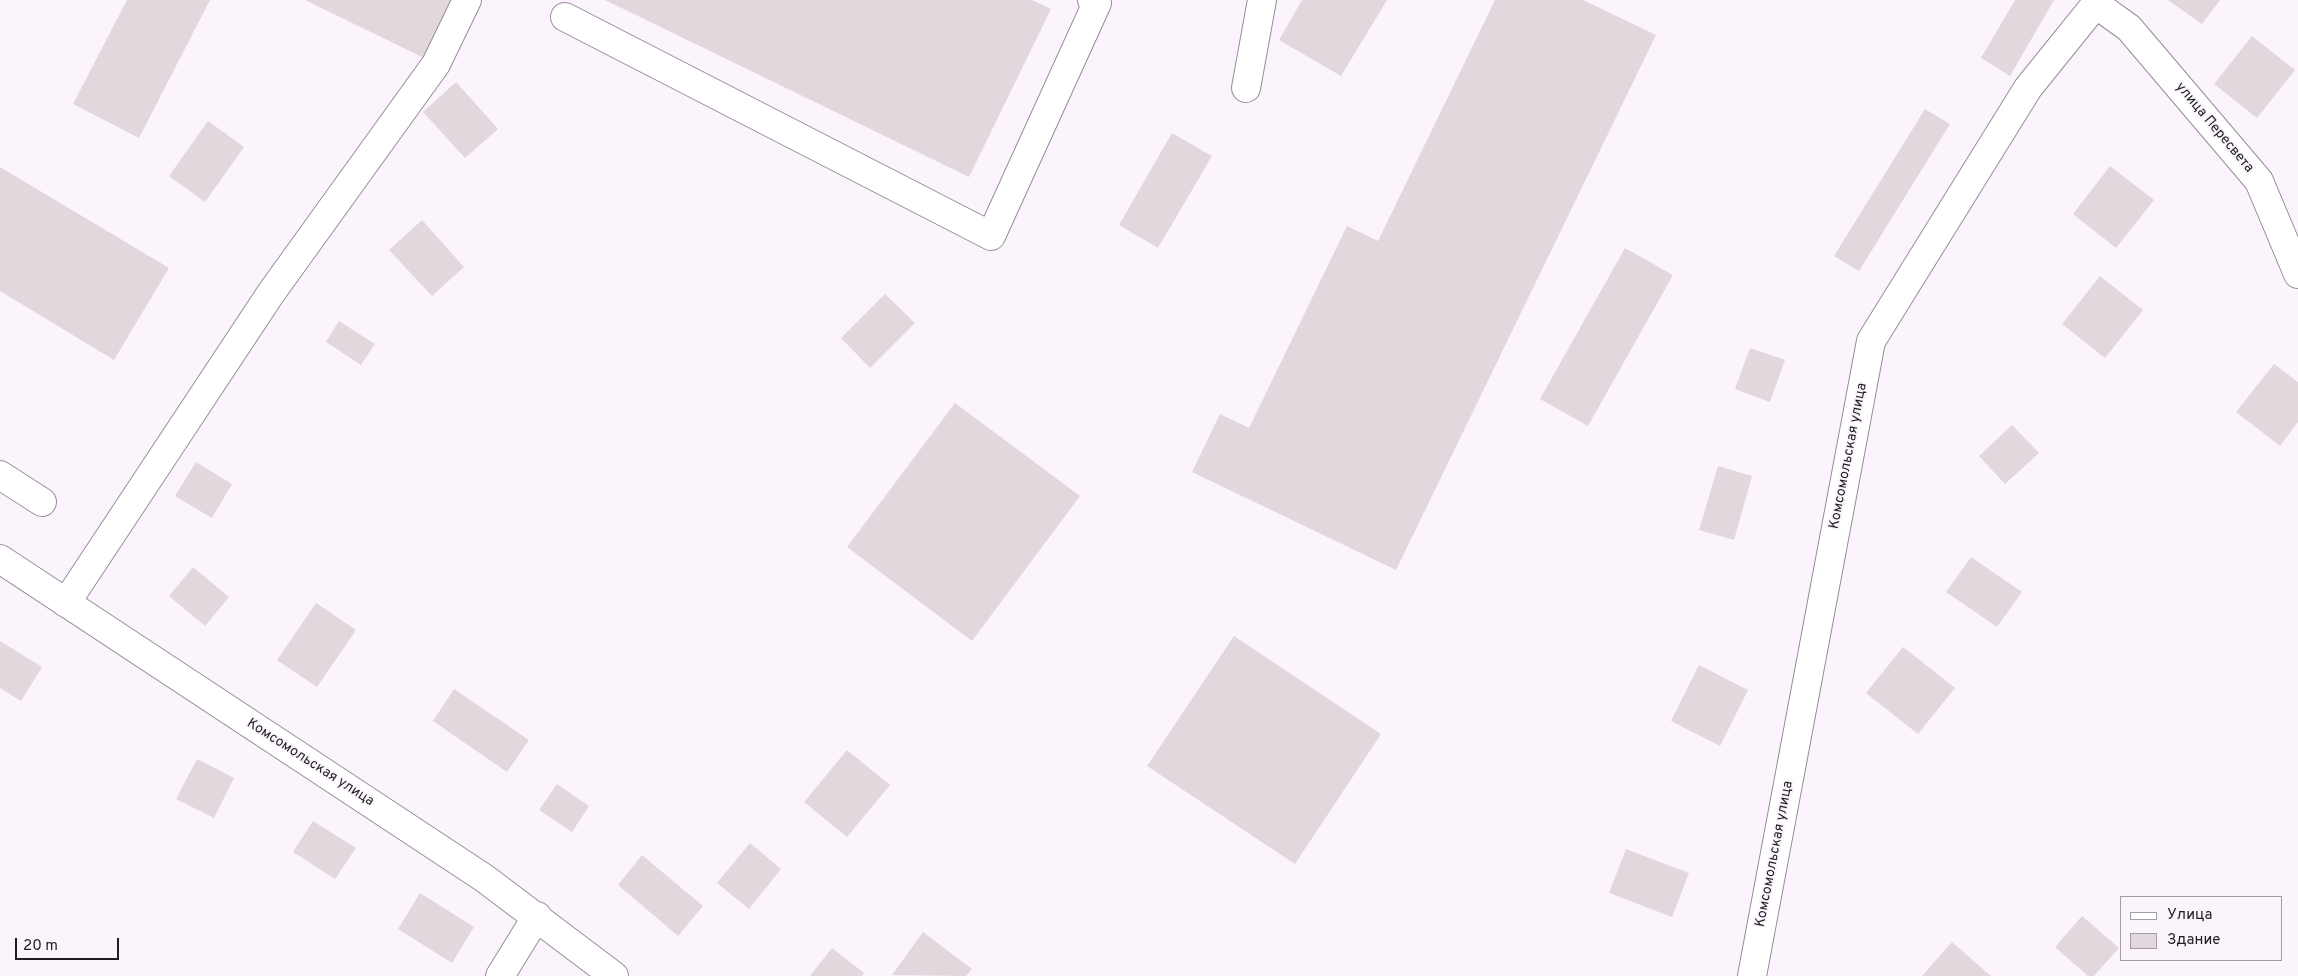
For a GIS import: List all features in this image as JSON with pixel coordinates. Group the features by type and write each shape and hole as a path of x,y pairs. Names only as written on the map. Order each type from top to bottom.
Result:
{"street":[{"path":"66,603 271,294 436,64 467,0"},
{"path":"565,17 991,236 1097,3 1092,0"},
{"path":"1246,88 1262,0"},
{"name":"Комсомольская улица","path":"1752,976 1871,341 2028,88 2098,2"},
{"name":"улица Пересвета","path":"2098,2 2129,28 2259,181 2298,274"},
{"path":"0,474 42,502"},
{"name":"Комсомольская улица","path":"0,559 484,878 537,916 614,976"},
{"path":"500,976 537,916"}],"building":[{"path":"127,0 210,0 139,138 73,104"},
{"path":"305,0 452,0 424,58"},
{"path":"605,0 1032,0 1051,9 969,177"},
{"path":"1302,0 1387,0 1341,76 1279,40"},
{"path":"1495,0 1583,0 1656,35 1396,570 1192,472 1220,414 1249,428 1347,226 1378,241"},
{"path":"2015,0 2054,0 2010,76 1981,58"},
{"path":"2168,0 2220,0 2202,24"},
{"path":"2252,36 2295,70 2257,118 2214,84"},
{"path":"456,82 498,129 465,158 423,112"},
{"path":"1925,109 1950,124 1859,271 1834,256"},
{"path":"208,121 244,147 205,202 169,176"},
{"path":"1172,133 1212,156 1158,248 1119,225"},
{"path":"2110,166 2154,200 2116,248 2073,214"},
{"path":"0,167 169,268 114,360 0,291"},
{"path":"422,220 464,267 432,296 389,250"},
{"path":"1625,248 1673,275 1588,426 1540,399"},
{"path":"2100,276 2143,310 2105,358 2062,324"},
{"path":"885,294 915,323 870,368 841,338"},
{"path":"339,321 375,344 361,365 326,342"},
{"path":"1750,348 1785,360 1770,402 1735,389"},
{"path":"2274,364 2298,382 2298,422 2280,446 2236,412"},
{"path":"955,403 1080,496 972,641 847,547"},
{"path":"2012,425 2039,453 2005,484 1979,456"},
{"path":"196,462 232,484 212,518 175,496"},
{"path":"1718,466 1752,476 1734,540 1699,530"},
{"path":"1971,557 2022,592 1997,627 1946,592"},
{"path":"193,567 229,597 205,626 169,596"},
{"path":"316,603 356,630 317,687 277,660"},
{"path":"1234,636 1381,734 1295,864 1147,766"},
{"path":"0,641 42,667 21,701 0,688"},
{"path":"1903,647 1955,688 1918,734 1866,693"},
{"path":"1699,665 1748,690 1720,746 1671,721"},
{"path":"454,689 529,740 507,772 433,721"},
{"path":"847,750 890,785 847,837 804,802"},
{"path":"197,759 234,778 214,818 176,799"},
{"path":"557,784 589,806 572,832 539,810"},
{"path":"313,821 356,848 335,879 293,852"},
{"path":"750,843 781,869 749,909 717,883"},
{"path":"1626,849 1689,873 1672,917 1609,893"},
{"path":"642,855 703,906 678,936 618,885"},
{"path":"420,893 474,927 452,963 398,929"},
{"path":"2082,916 2119,948 2094,976 2088,976 2055,947"},
{"path":"923,932 972,969 966,976 892,975"},
{"path":"1952,942 1991,976 1922,976"},
{"path":"832,948 864,973 862,976 810,976"}]}
